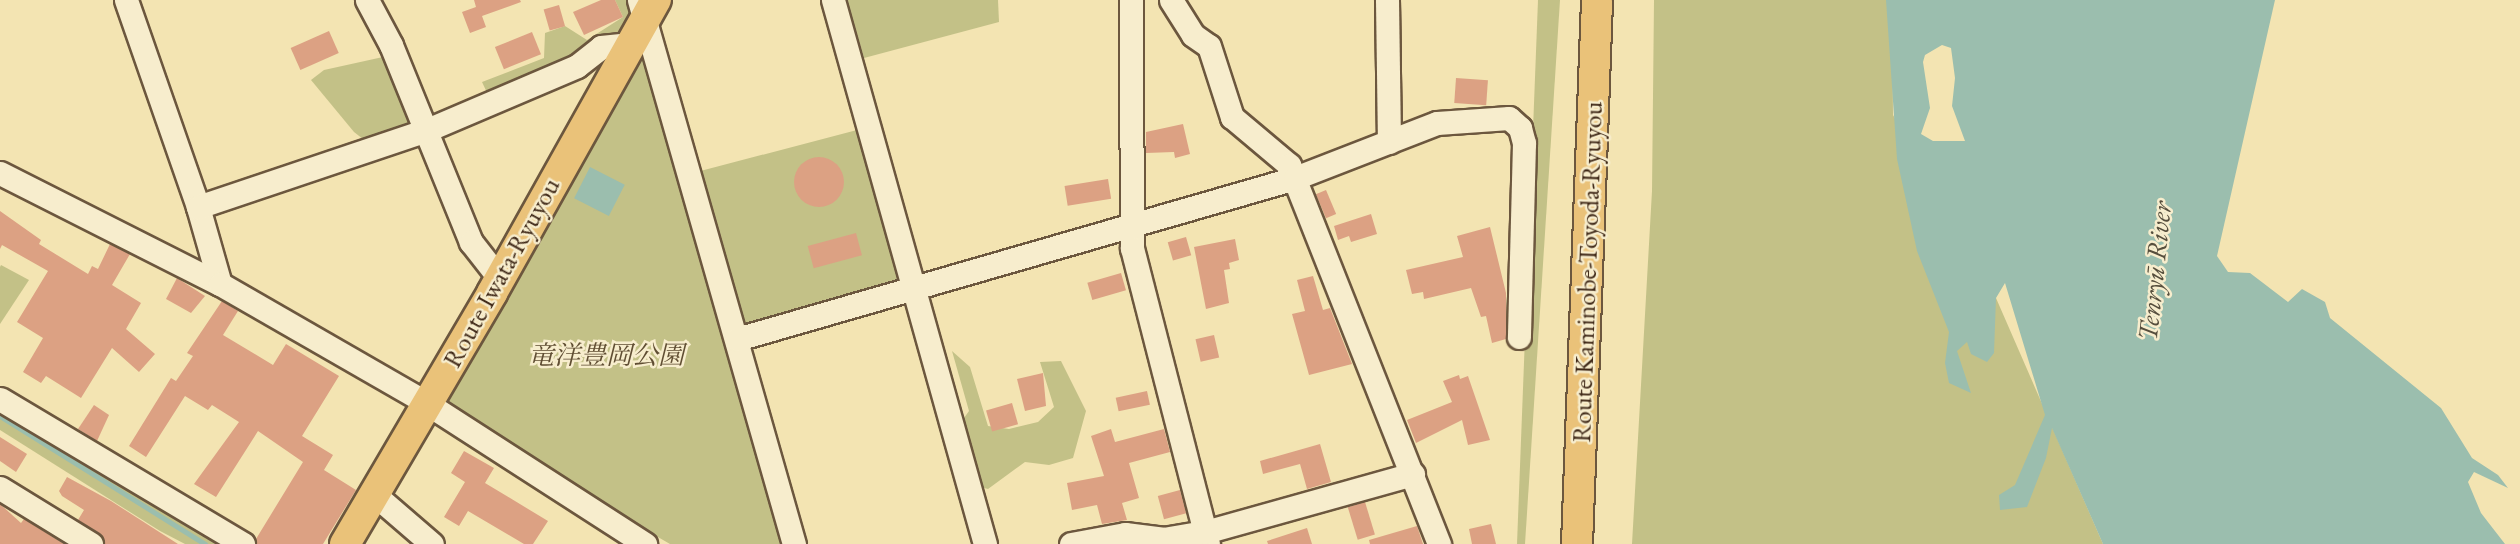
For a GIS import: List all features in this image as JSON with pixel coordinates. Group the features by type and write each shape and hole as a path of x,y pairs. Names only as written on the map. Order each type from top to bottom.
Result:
{"main road":[{"name":"Route Kaminobe-Toyoda-Ryuyou","path":"1577,544 1597,0"},
{"name":"Route Iwata-Ryuyou","path":"345,544 500,279 647,6"}],"street":[{"path":"126,0 198,207 220,284"},
{"path":"367,0 427,130 471,242 500,279"},
{"path":"833,0 911,287 985,544"},
{"path":"1131,0 1130,227 1207,538"},
{"path":"1171,0 1193,35 1209,46 1231,117 1289,165 1439,544"},
{"path":"1387,0 1389,142"},
{"path":"647,6 794,544"},
{"path":"198,207 427,130 577,66 601,47 628,44"},
{"path":"737,339 1295,178 1437,123 1467,118 1509,118 1520,128 1524,143 1519,337"},
{"path":"0,173 220,284 428,404 645,544"},
{"path":"0,399 243,544"},
{"path":"1072,544 1125,534 1163,539 1207,538 1413,474"},
{"path":"0,488 91,544"},
{"path":"375,495 432,544"}],"green space":[{"path":"615,0 636,0 638,30 490,99 482,82 544,58 545,33 565,26 587,40 623,17"},
{"path":"847,0 998,0 999,22 864,58"},
{"path":"1538,0 1560,0 1525,544 1517,544"},
{"path":"1654,0 1892,0 1893,115 1996,298 2103,544 1632,544 1652,191"},
{"name":"竜洋豊岡公園","path":"645,19 689,174 857,130 904,290 737,336 793,544 670,544 428,404"},
{"path":"383,57 416,123 372,146 354,132 311,80 324,70"},
{"path":"1,265 29,280 0,324 0,267"},
{"path":"952,351 970,367 988,426 1009,429 1038,422 1054,407 1040,362 1061,361 1086,411 1073,458 1049,465 1025,462 988,489 969,484 954,432 969,411"},
{"path":"0,399 242,544 185,544 160,531 0,430"}],"water":[{"name":"Tenryū River","path":"1886,0 2275,0 2217,256 2228,272 2250,273 2288,302 2302,289 2325,302 2330,318 2441,408 2472,458 2498,475 2508,488 2474,472 2468,482 2481,513 2505,544 2103,544 2052,428 2046,458 2027,507 2000,510 1999,495 2015,485 2045,415 2005,283 1996,298 1994,353 1987,362 1971,354 1967,342 1957,351 1971,393 1949,383 1945,363 1949,332 1917,251 1897,159","holes":["1942,45 1951,48 1955,78 1952,106 1965,141 1933,141 1921,134 1930,108 1923,62 1925,55"]},
{"path":"590,167 625,185 609,216 574,198"}],"building":[{"path":"474,0 521,2 482,16 486,27 470,33 462,12 476,7"},
{"path":"601,0 615,0 623,17 584,35 573,12"},
{"path":"559,5 565,26 550,31 544,9"},
{"path":"329,31 339,53 300,70 291,48"},
{"path":"532,32 541,54 504,69 495,47"},
{"path":"1456,78 1488,80 1486,105 1454,103"},
{"path":"1183,124 1190,154 1175,158 1174,152 1146,153 1146,132"},
{"path":"819,157 837,164 844,182 837,200 819,207 801,200 794,182 801,164"},
{"path":"1108,179 1111,199 1068,206 1065,186"},
{"path":"1326,190 1336,214 1326,218 1316,194"},
{"path":"0,211 41,240 39,244 88,274 92,266 98,269 110,244 130,254 112,285 141,303 126,329 155,354 139,372 112,348 81,398 46,376 41,383 23,372 43,338 17,322 48,271 2,245 0,249"},
{"path":"1371,214 1377,234 1351,242 1349,236 1338,240 1334,226"},
{"path":"1490,227 1506,293 1506,339 1492,343 1486,316 1481,317 1471,288 1424,299 1423,292 1412,294 1406,270 1463,257 1457,236"},
{"path":"856,233 862,255 814,268 808,246"},
{"path":"1186,237 1191,255 1173,261 1168,242"},
{"path":"1235,239 1239,260 1229,263 1230,269 1224,270 1229,303 1206,309 1194,247"},
{"path":"1121,273 1126,290 1092,300 1087,283"},
{"path":"1313,276 1323,310 1330,308 1352,364 1309,375 1292,314 1305,311 1297,280"},
{"path":"177,278 205,296 191,313 166,299"},
{"path":"222,301 238,311 223,335 273,365 286,344 339,376 302,436 333,455 324,470 356,490 323,544 257,544 256,539 303,462 258,431 216,497 194,484 239,422 212,405 208,410 185,396 146,457 129,446 171,378 176,381 193,356 187,353"},
{"path":"1214,335 1219,357 1201,362 1195,339"},
{"path":"1043,373 1046,406 1025,411 1017,379"},
{"path":"1459,375 1460,379 1468,376 1490,440 1468,445 1462,420 1416,443 1407,420 1452,402 1443,381"},
{"path":"1147,391 1150,405 1119,411 1116,398"},
{"path":"1012,403 1018,424 992,432 986,410"},
{"path":"94,405 109,415 97,441 78,429"},
{"path":"1111,429 1115,442 1164,429 1170,452 1129,463 1139,498 1122,503 1127,520 1102,524 1097,505 1072,510 1067,483 1104,476 1091,436"},
{"path":"0,437 27,454 16,472 0,461"},
{"path":"1320,444 1331,482 1307,489 1300,464 1263,474 1260,461"},
{"path":"464,451 494,468 485,483 548,521 533,544 524,544 468,511 459,526 444,517 465,482 451,473"},
{"path":"67,477 111,501 178,544 105,544 99,533 78,520 84,510 62,496 59,491"},
{"path":"1180,490 1186,513 1164,519 1158,496"},
{"path":"1365,502 1375,535 1358,540 1348,507"},
{"path":"0,504 21,523 24,519 64,544 0,544"},
{"path":"1491,524 1496,544 1472,544 1469,529"},
{"path":"1417,526 1423,544 1370,544 1369,540"},
{"path":"1307,528 1312,544 1268,544 1267,541"}],"waterway":[{"path":"0,416 205,544"}]}
